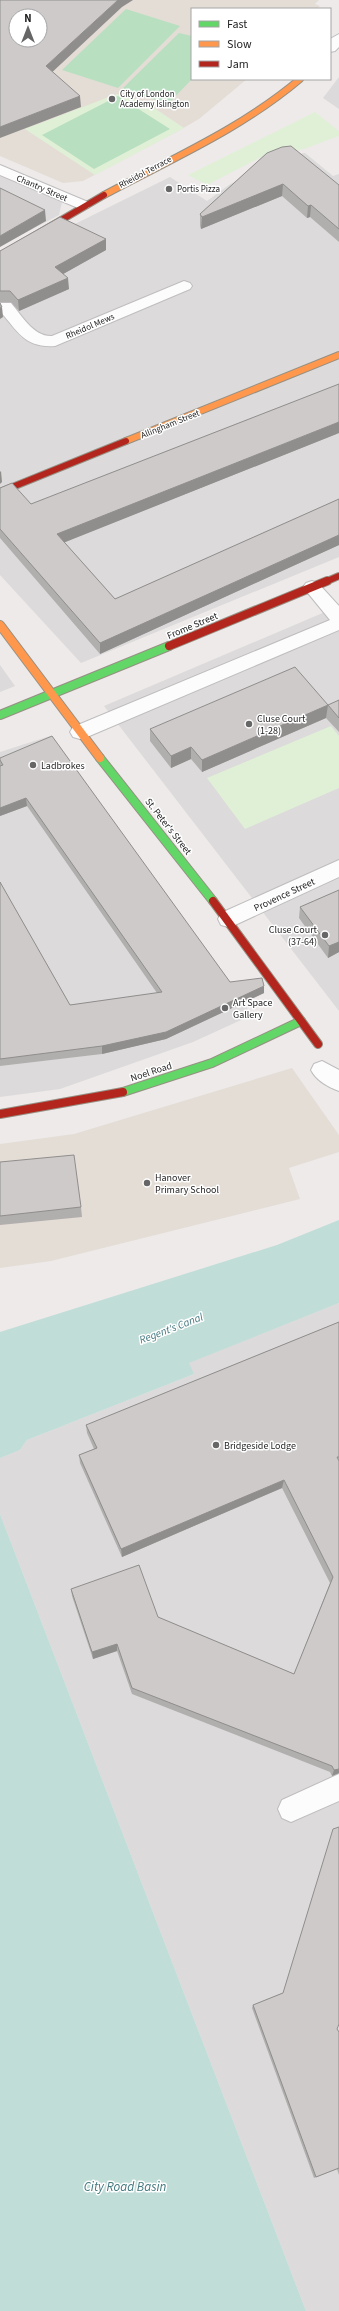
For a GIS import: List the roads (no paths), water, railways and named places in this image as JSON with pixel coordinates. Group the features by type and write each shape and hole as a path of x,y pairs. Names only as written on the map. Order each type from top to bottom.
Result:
{"street":[{"path":"331,47 339,38"},
{"name":"Rheidol Terrace","path":"0,256 83,206 160,164 229,130 256,114 291,89 299,80"},
{"name":"Chantry Street","path":"0,170 83,206"},
{"name":"Rheidol Mews","path":"5,307 29,334 41,342 55,341 184,286"},
{"name":"Allingham Street","path":"0,492 339,355"},
{"name":"Frome Street","path":"0,715 53,695 339,576"},
{"path":"312,588 339,618"},
{"path":"80,732 339,622"},
{"name":"St. Peter's Street","path":"0,625 80,732 228,919 318,1044"},
{"name":"Provence Street","path":"228,919 339,868"},
{"name":"Noel Road","path":"0,1114 127,1090 212,1063 301,1021"},
{"path":"290,1809 339,1787"}],"water":[{"name":"Regent's Canal","path":"339,1220 339,1303 189,1363 194,1374 27,1440 20,1450 0,1458 0,1332 277,1245"},
{"name":"City Road Basin","path":"0,1514 306,2311 0,2311"}],"place":[{"name":"City of London Academy Islington","path":"112,99"},
{"name":"Portis Pizza","path":"169,189"},
{"name":"Cluse Court (1-28)","path":"249,724"},
{"name":"Ladbrokes","path":"33,765"},
{"name":"Cluse Court (37-64)","path":"325,935"},
{"name":"Art Space Gallery","path":"225,1008"},
{"name":"Hanover Primary School","path":"147,1183"},
{"name":"Bridgeside Lodge","path":"216,1445"}]}
